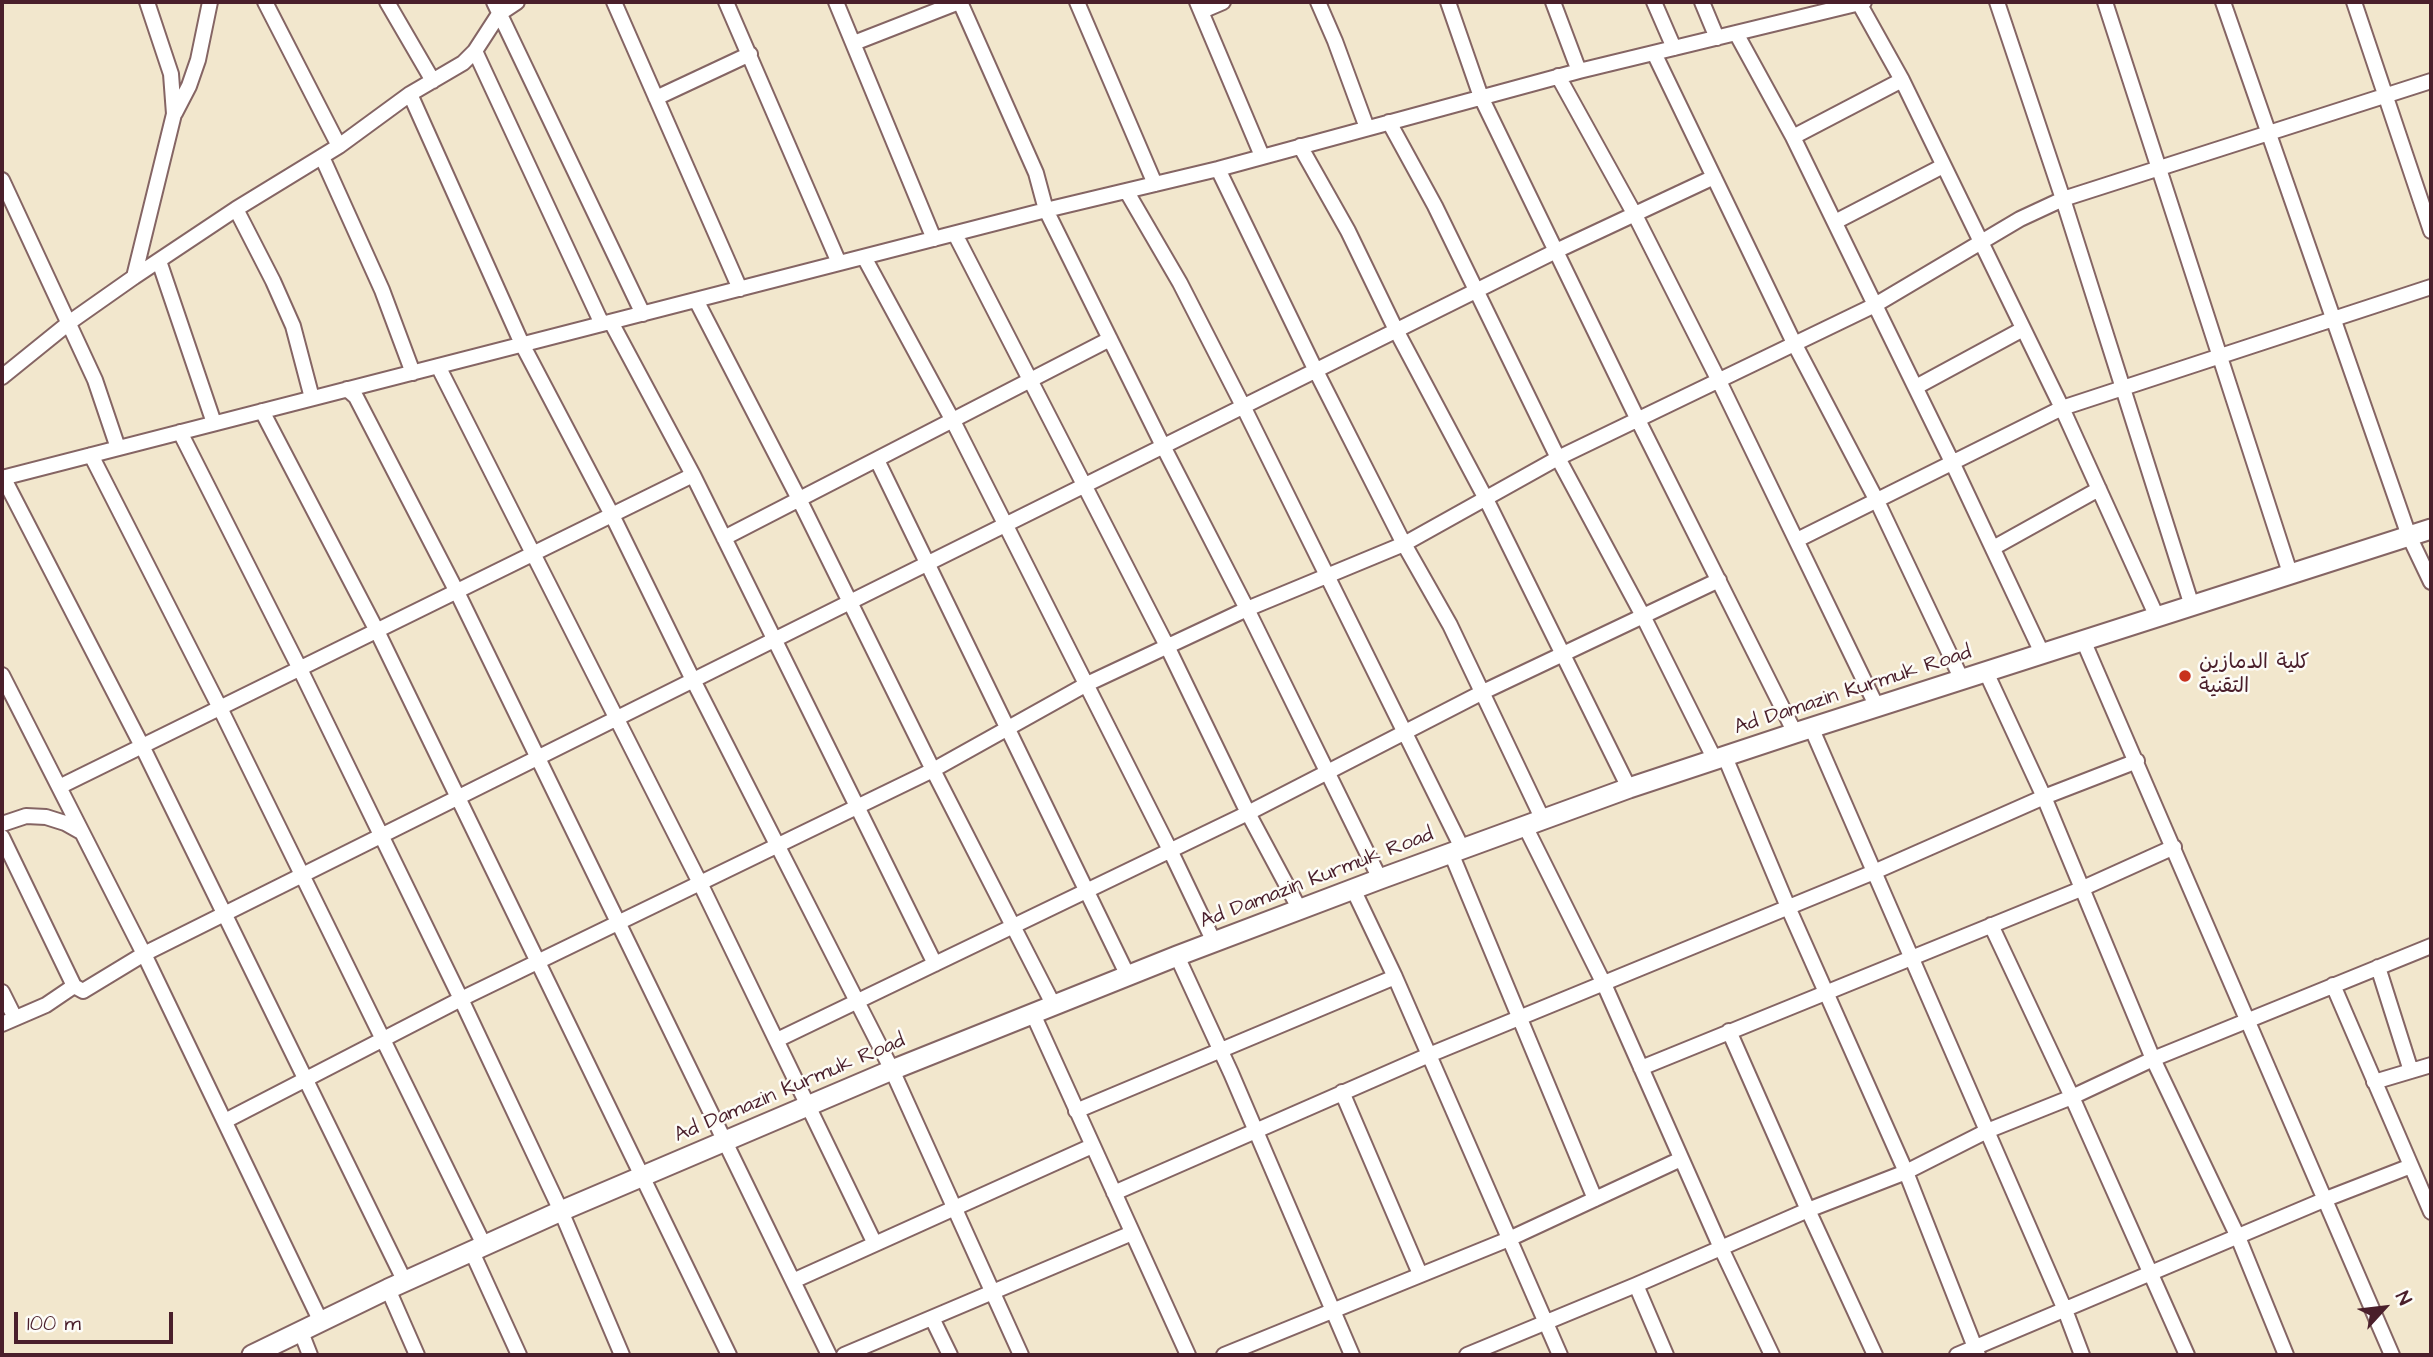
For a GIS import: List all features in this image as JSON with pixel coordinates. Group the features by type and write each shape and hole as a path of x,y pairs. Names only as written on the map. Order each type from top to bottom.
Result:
{"highway":[{"name":"Ad Damazin Kurmuk Road","path":"251,1355 397,1285 561,1212 892,1070 1353,889 1629,788 2431,529"}],"street":[{"path":"147,2 171,74 174,114"},
{"path":"134,277 174,114 189,86 198,60 210,2"},
{"path":"387,2 433,81"},
{"path":"2,377 134,277 236,209 339,146 410,94 464,63 475,51 496,8 517,2"},
{"path":"614,2 740,289"},
{"path":"726,2 839,263"},
{"path":"835,2 934,239"},
{"path":"854,43 959,2 1031,163 1046,210 1380,879"},
{"path":"1077,2 1155,184"},
{"path":"1223,2 1200,7 1262,156"},
{"path":"1318,2 1367,128"},
{"path":"1448,2 1481,97 1638,420 1719,580 1803,730 1874,872 2065,1310 2082,1355"},
{"path":"1553,2 1579,71"},
{"path":"1654,2 1674,48"},
{"path":"1702,2 1717,38"},
{"path":"417,1355 397,1285 306,1079 142,746 2,478 1046,210 1218,169 1558,76 1736,33 1807,8 1861,2 1902,80 2062,408 2157,617"},
{"path":"1997,2 2192,606"},
{"path":"2105,2 2290,573"},
{"path":"2223,2 2410,536 2431,582"},
{"path":"2354,2 2431,231"},
{"path":"266,3 339,146"},
{"path":"496,8 643,314"},
{"path":"1736,33 1793,137 1835,222 2042,653"},
{"path":"475,51 607,323 693,475 935,964"},
{"path":"1654,53 1794,342 1877,501 1962,680"},
{"path":"656,97 750,54"},
{"path":"1558,76 1635,215 1718,379 1877,707"},
{"path":"1793,137 1902,80"},
{"path":"225,1121 461,999 933,770 1087,684 1247,609 1404,544 1558,458 1875,305 2021,219 2063,200 2431,81"},
{"path":"410,94 523,344 892,1070 1021,1355"},
{"path":"1389,122 1435,206 1558,458 1720,758 1906,1172 1977,1351"},
{"path":"1300,146 1348,230 1396,330 1486,499 1629,788"},
{"path":"322,157 382,290 413,373"},
{"path":"1835,222 1943,166"},
{"path":"1218,169 1315,370 1483,692 1534,823 1604,984 1721,1248 1772,1355"},
{"path":"2,837 74,986 83,991 144,954 927,563 1556,251 1714,177"},
{"path":"2,180 95,380 118,448"},
{"path":"1128,192 1180,283 1243,406 1405,734 1456,850 1595,1199"},
{"path":"236,209 293,326 312,398"},
{"path":"955,234 1167,646 1248,813 1300,910"},
{"path":"864,257 1006,524 1214,942"},
{"path":"159,261 214,423"},
{"path":"1797,540 2062,408 2431,287"},
{"path":"696,300 1054,1006"},
{"path":"1916,387 2023,329"},
{"path":"724,538 1110,339"},
{"path":"438,366 700,883 875,1244"},
{"path":"346,389 356,397 457,592 829,1355"},
{"path":"262,411 377,631 729,1355"},
{"path":"180,432 300,668 461,999 561,1212 622,1355"},
{"path":"91,455 220,708 383,1039 479,1249 519,1355"},
{"path":"877,460 1128,976"},
{"path":"60,787 693,475"},
{"path":"1993,548 2099,489"},
{"path":"777,1040 1328,774 1483,692 1719,580"},
{"path":"2083,640 2392,1355"},
{"path":"1986,672 2044,797 2153,1059 2238,1237 2286,1355"},
{"path":"2,675 144,954 321,1322"},
{"path":"1114,1193 1429,1055 1874,872 2044,797 2137,761"},
{"path":"2,824 26,816 46,817 81,832"},
{"path":"1641,1068 2081,889 2174,848"},
{"path":"1353,889 1395,977 1560,1355"},
{"path":"1992,925 2187,1355"},
{"path":"1467,1355 1808,1210 1906,1172 1987,1131 2072,1097 2153,1059 2431,946"},
{"path":"1177,956 1352,1355"},
{"path":"2378,967 2412,1071"},
{"path":"1076,1111 1395,977"},
{"path":"2333,985 2431,1212"},
{"path":"2,992 9,1021 46,1005 74,986"},
{"path":"1033,1014 1188,1355"},
{"path":"1730,1031 1875,1355"},
{"path":"2374,1082 2431,1065"},
{"path":"1342,1093 1420,1274"},
{"path":"793,1281 1092,1146"},
{"path":"1224,1355 1508,1238 1682,1159"},
{"path":"1956,1355 1977,1351 2065,1310 2326,1199 2411,1166"},
{"path":"844,1355 1132,1233"},
{"path":"1636,1285 1666,1355"},
{"path":"932,1318 950,1355"},
{"path":"300,1332 310,1355"}],"place":[{"name":"كلية الدمازين التقنية","path":"2185,676"}]}
